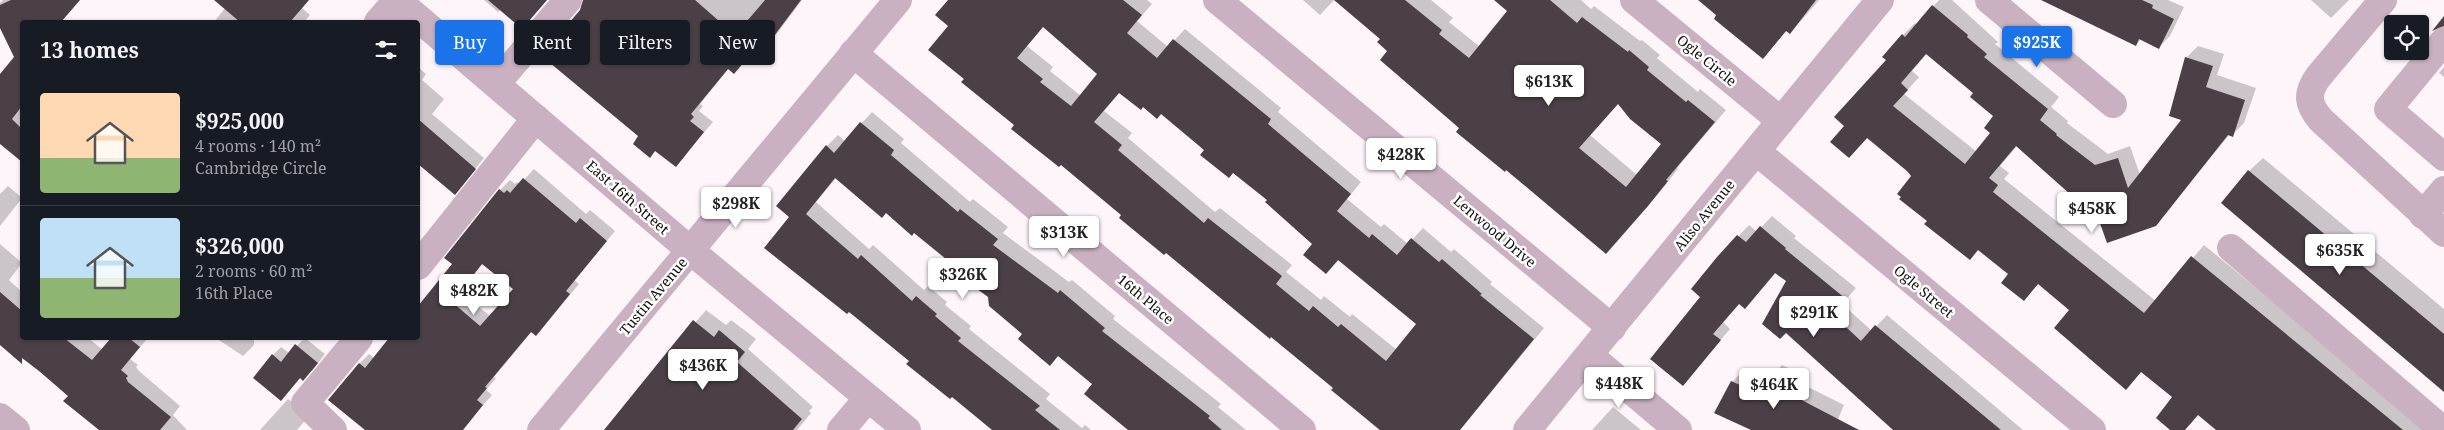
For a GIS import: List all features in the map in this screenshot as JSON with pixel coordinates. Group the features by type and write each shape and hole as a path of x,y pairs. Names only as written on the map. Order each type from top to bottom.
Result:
{"street":[{"path":"380,20 397,0"},
{"name":"East 16th Street","path":"397,0 691,251 906,430"},
{"path":"496,84 568,0"},
{"name":"Tustin Avenue","path":"541,430 898,0"},
{"name":"Lenwood Drive","path":"1217,0 1612,328"},
{"name":"Ogle Circle","path":"1634,0 1781,121"},
{"name":"Aliso Avenue","path":"1527,430 1880,0"},
{"path":"1989,0 2113,104"},
{"path":"2383,0 2311,87 2308,97 2314,112 2321,120 2444,234"},
{"path":"2444,41 2388,109 2444,157"},
{"name":"16th Place","path":"853,53 1302,430"},
{"path":"420,263 536,118"},
{"name":"Ogle Street","path":"1756,151 2092,430"},
{"path":"2423,215 2444,190"},
{"path":"2231,248 2443,430"},
{"path":"333,430 305,403 357,340"},
{"path":"1589,355 1678,430"},
{"path":"842,430 868,398"},
{"path":"0,417 16,430"}],"building":[{"path":"11,0 80,0 63,20 20,20 20,109 12,119 20,127 20,160 0,144 0,74 14,57 0,28 0,5"},
{"path":"214,0 309,0 292,20 238,20"},
{"path":"488,0 547,0 530,20 514,20 514,22"},
{"path":"583,0 695,0 718,20 700,20 700,65 742,65 734,74 728,69 691,114 694,117 690,121 704,132 676,167 655,151 650,158 633,144 638,136 552,65 590,65 590,20 572,20 580,10"},
{"path":"765,0 801,0 775,35 775,20 748,20"},
{"path":"948,0 1123,0 1142,15 1127,33 1157,58 1173,39 1271,119 1268,124 1351,194 1337,211 1369,238 1372,234 1397,255 1411,238 1439,262 1442,259 1482,294 1480,295 1534,339 1460,430 1380,430 1271,337 1270,339 1166,253 1164,255 1119,218 1121,215 1061,165 1059,167 1011,129 1014,125 961,82 964,79 928,50 948,26 935,15","holes":["1043,27 1097,74 1071,106 1040,82 1043,79 1017,58","1119,93 1141,110 1143,107 1157,119 1161,114 1204,150 1200,155 1229,178 1233,173 1267,200 1265,202 1312,244 1303,255 1326,274 1338,260 1416,324 1386,361 1341,324 1338,327 1313,306 1309,311 1276,284 1282,276 1208,218 1204,223 1118,150 1122,145 1094,122"]},
{"path":"1334,0 1405,0 1442,30 1439,34 1469,58 1507,11 1494,0 1550,0 1577,23 1582,17 1628,52 1629,50 1649,67 1647,70 1686,102 1688,100 1715,122 1666,180 1668,181 1648,206 1606,254 1506,170 1505,172 1456,132 1459,128 1380,60 1387,51 1377,42 1380,39","holes":["1618,104 1630,119 1661,144 1626,187 1579,148"]},
{"path":"1698,0 1816,0 1790,34 1786,31 1763,59 1714,19 1716,15"},
{"path":"2041,0 2142,0 2153,5 2152,8 2174,19 2159,49 2139,39 2136,46"},
{"path":"1932,5 1968,35 1967,37 1987,54 1984,57 2048,109 2040,120 2056,135 2095,165 2118,158 2128,188 2181,120 2169,116 2185,57 2213,66 2206,87 2245,100 2233,137 2228,135 2156,226 2107,243 2091,198 2080,203 2016,146 1989,178 1998,185 1993,192 2144,313 2191,256 2403,430 2216,430 2198,415 2185,430 2170,430 2156,418 2172,397 2141,372 2126,390 2054,328 2069,310 2038,284 2024,301 2001,283 2008,274 1978,250 1970,260 1924,224 1927,221 1899,199 1901,197 1897,194 1911,176 1907,171 1867,138 1849,158 1830,142 1844,126 1834,117 1886,60 1882,57 1902,34 1905,37","holes":["1926,54 1973,93 1970,97 1993,116 1984,128 1990,133 1965,164 1893,106 1908,90 1901,83"]},
{"path":"2444,16 2444,26 2432,31"},
{"path":"420,121 476,169 455,195 420,166"},
{"path":"860,122 894,150 891,155 958,212 960,209 998,239 993,245 1058,293 1060,290 1105,328 1102,331 1210,416 1208,418 1222,430 1128,430 1084,394 1092,384 1058,356 1050,366 1018,339 1022,334 989,306 988,297 943,264 946,259 914,233 912,236 886,213 882,218 835,178 806,214 858,259 861,255 912,301 916,296 937,314 935,316 961,338 958,341 1040,406 1035,410 1060,430 992,430 952,397 950,399 906,364 909,361 849,312 847,314 764,248 789,217 776,206 826,145 834,153"},
{"path":"2248,170 2444,334 2444,392 2221,203"},
{"path":"523,178 576,223 580,218 607,241 566,291 570,294 536,336 531,332 485,387 487,388 477,400 483,405 463,430 365,430 328,400 359,363 365,368 387,340 420,340 420,304 452,264 444,258 499,189 504,193 507,190 510,193","holes":["482,264 513,289 480,326 452,302"]},
{"path":"1760,226 1846,299 1833,315 1861,341 1875,325 2001,430 1893,430 1786,333 1780,339 1762,324 1786,281 1775,273 1745,309 1739,304 1713,334 1721,340 1683,386 1650,359 1700,297 1691,289 1717,257 1737,235 1746,242"},
{"path":"0,292 20,309 20,340 67,340 92,360 109,340 131,340 140,347 121,370 128,376 126,378 128,382 171,417 160,430 99,430 63,401 68,396 39,371 22,358 22,364 0,345"},
{"path":"693,320 714,337 719,330 745,352 737,362 802,419 793,430 604,430"},
{"path":"295,344 318,363 303,381 300,378 281,401 253,378 272,354 281,362"},
{"path":"1770,376 1796,387 1792,395 1859,430 1751,430 1714,413 1731,381 1760,394"}]}
